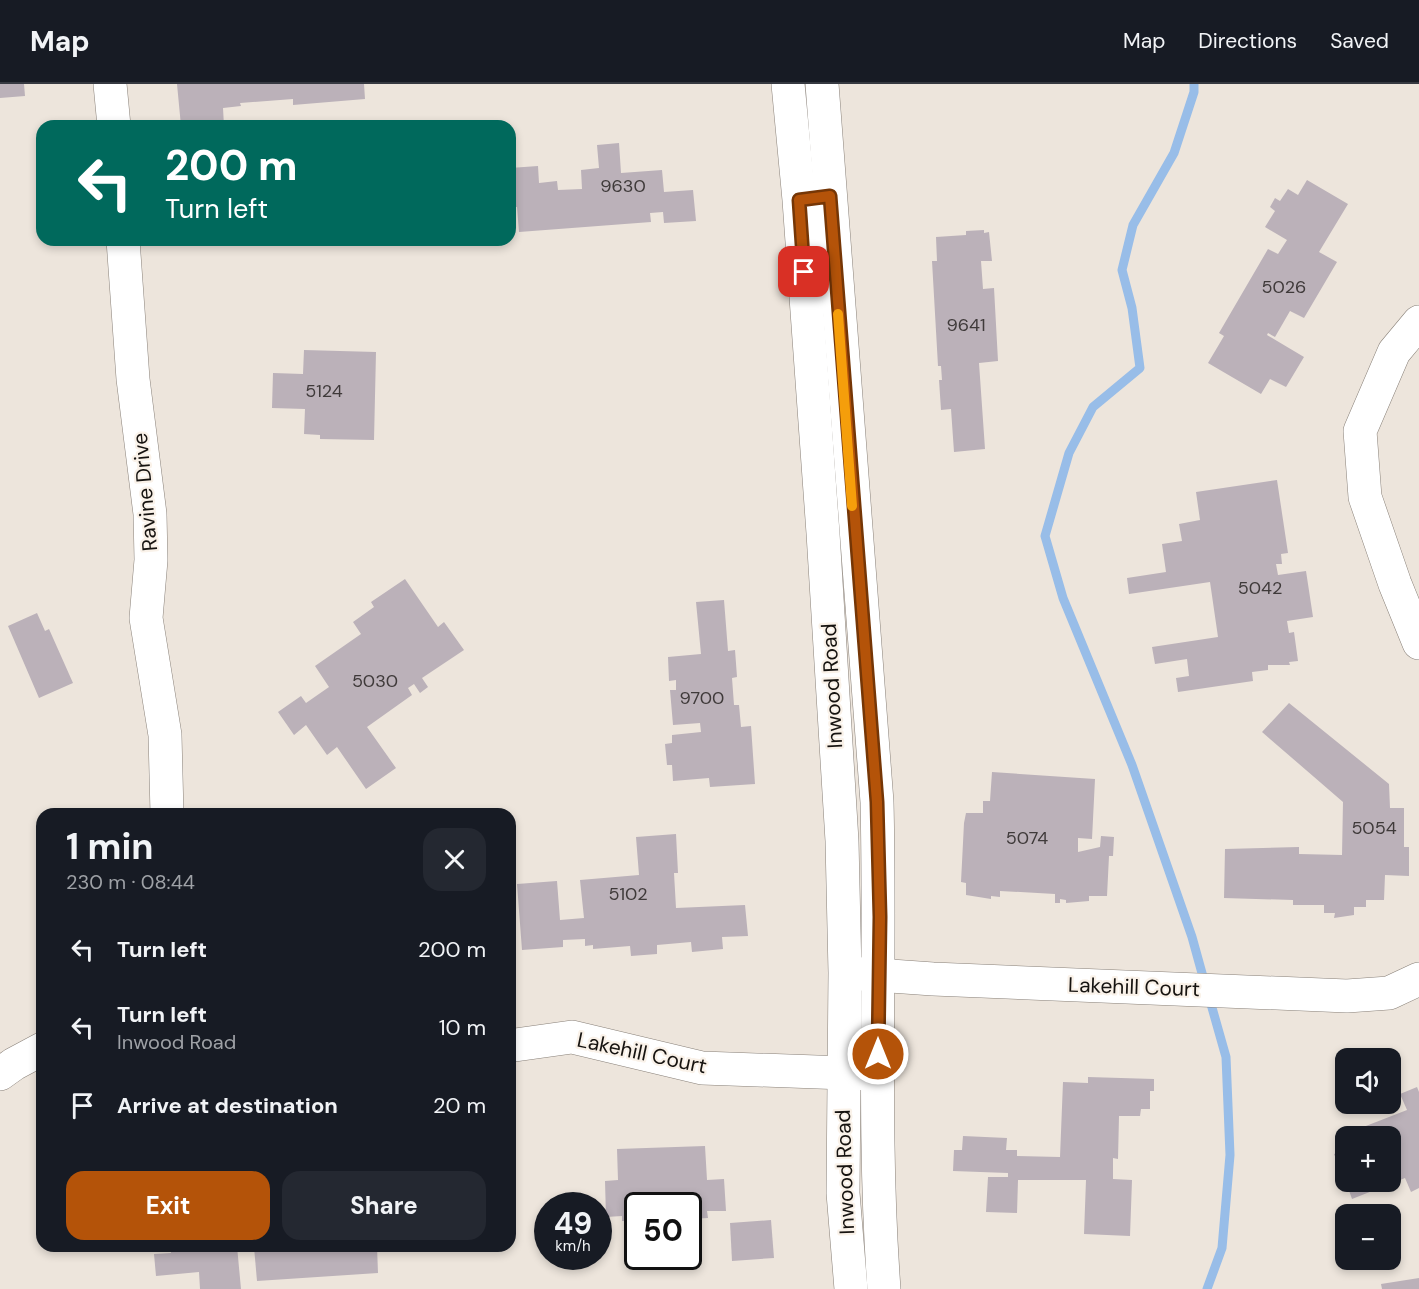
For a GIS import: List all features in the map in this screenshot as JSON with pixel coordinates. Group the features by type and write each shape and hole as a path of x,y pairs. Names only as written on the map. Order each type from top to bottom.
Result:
{"main road":[{"path":"110,84 113,120"},
{"name":"Inwood Road","path":"788,84 814,198"},
{"name":"Inwood Road","path":"822,84 814,198 838,532 845,973 842,1074 843,1193 851,1289"},
{"name":"Ravine Drive","path":"123,246 133,379 150,514 151,560 146,618 165,735 167,808"},
{"path":"1419,322 1394,352 1360,431 1365,497 1395,584 1419,643"},
{"name":"Inwood Road","path":"838,532 877,802 880,917 878,975 880,1243 884,1289"},
{"name":"Lakehill Court","path":"845,973 933,980 1347,996 1389,993 1419,979"},
{"name":"Lakehill Court","path":"516,1045 572,1037 702,1068 878,1074"},
{"path":"0,1074 36,1052"}],"building":[{"path":"0,84 24,84 25,96 0,98"},
{"path":"177,84 364,84 365,99 293,105 293,99 240,103 241,106 223,108 224,120 180,120"},
{"path":"619,143 621,173 662,170 664,192 693,190 696,221 664,223 663,212 650,213 651,222 519,232 516,207 516,168 538,166 539,183 557,181 558,190 582,189 581,170 599,168 597,145"},
{"path":"1307,180 1348,204 1319,252 1337,262 1304,318 1290,311 1275,337 1268,333 1267,335 1304,357 1286,387 1270,379 1261,394 1208,363 1224,336 1219,333 1268,249 1278,254 1287,240 1265,227 1275,211 1270,207 1275,198 1280,201 1288,189 1298,195"},
{"path":"984,230 984,233 989,232 992,261 981,261 983,289 994,288 998,361 979,363 985,449 954,452 951,409 941,410 939,380 942,380 941,366 938,366 932,261 937,261 936,237 966,235 966,231"},
{"path":"304,350 376,352 374,440 320,439 320,435 304,434 305,409 272,408 273,373 303,374"},
{"path":"1277,480 1288,553 1281,554 1282,564 1276,564 1278,575 1306,571 1313,617 1287,621 1289,633 1294,632 1298,661 1289,662 1290,665 1268,665 1268,670 1252,672 1253,681 1178,692 1176,678 1189,676 1187,659 1155,664 1152,647 1218,637 1210,582 1129,594 1127,578 1166,572 1162,544 1182,541 1179,524 1200,520 1196,492"},
{"path":"405,579 438,627 444,622 464,650 422,678 428,687 420,693 414,684 408,688 412,695 367,727 396,768 366,789 337,747 327,755 306,725 294,735 278,712 301,696 306,703 329,687 315,666 361,634 353,622 374,607 371,602"},
{"path":"724,600 728,651 735,650 737,677 732,678 734,705 739,705 741,727 751,726 755,784 710,787 709,778 673,781 672,765 667,765 665,744 672,743 672,735 701,732 700,723 673,725 670,690 676,690 676,680 669,681 668,657 701,654 696,602"},
{"path":"37,613 45,631 49,629 73,683 39,698 8,626"},
{"path":"1289,703 1389,784 1390,808 1404,808 1404,847 1409,847 1409,876 1385,875 1384,900 1366,900 1366,907 1354,907 1354,915 1334,918 1335,913 1324,913 1324,905 1293,905 1293,900 1224,898 1225,849 1299,847 1299,854 1342,855 1343,802 1262,732"},
{"path":"992,772 1095,779 1092,839 1078,838 1078,852 1100,847 1101,836 1114,837 1113,856 1109,856 1107,896 1089,896 1089,901 1066,903 1066,900 1060,899 1060,903 1055,903 1055,894 1000,891 1000,897 991,896 991,899 966,895 966,883 961,882 966,813 983,813 983,801 990,801"},
{"path":"676,834 678,873 674,873 676,908 745,905 748,936 722,937 723,949 692,952 691,942 657,945 657,954 631,956 630,946 593,949 593,945 585,946 585,939 563,940 563,947 522,950 517,884 557,881 560,920 584,918 580,880 639,875 636,837"},
{"path":"1088,1077 1154,1079 1154,1091 1150,1091 1150,1109 1141,1109 1140,1116 1119,1116 1118,1159 1113,1158 1113,1179 1132,1180 1130,1236 1084,1234 1086,1180 1018,1180 1017,1213 986,1212 988,1177 1008,1177 1008,1173 953,1171 954,1150 962,1150 963,1136 1007,1138 1006,1150 1017,1150 1017,1156 1060,1157 1063,1082 1088,1083"},
{"path":"1417,1087 1419,1092 1419,1188 1411,1192 1405,1178 1401,1180 1401,1126 1366,1126 1407,1110 1401,1094"},
{"path":"705,1146 707,1180 724,1179 726,1211 707,1211 708,1218 702,1218 702,1192 624,1192 624,1221 622,1221 622,1216 612,1217 612,1192 605,1192 605,1181 618,1180 617,1149"},
{"path":"1350,1192 1370,1192 1352,1199"},
{"path":"771,1220 774,1258 732,1261 730,1223"},
{"path":"238,1252 241,1289 200,1289 199,1272 156,1276 154,1254"},
{"path":"254,1252 377,1252 378,1273 257,1281"},
{"path":"1419,1278 1419,1289 1382,1289 1381,1284"}],"waterway":[{"path":"1194,84 1194,92 1174,153 1133,225 1122,270 1132,308 1140,368 1093,407 1069,453 1045,536 1063,598 1132,765 1192,937 1205,984"},
{"path":"1207,1289 1222,1248 1230,1155 1226,1057 1209,997"}],"slow traffic":[{"path":"838,314 852,506"}],"route":[{"path":"804,272 799,200 830,196 854,531 877,802 880,917 878,1054"}]}
